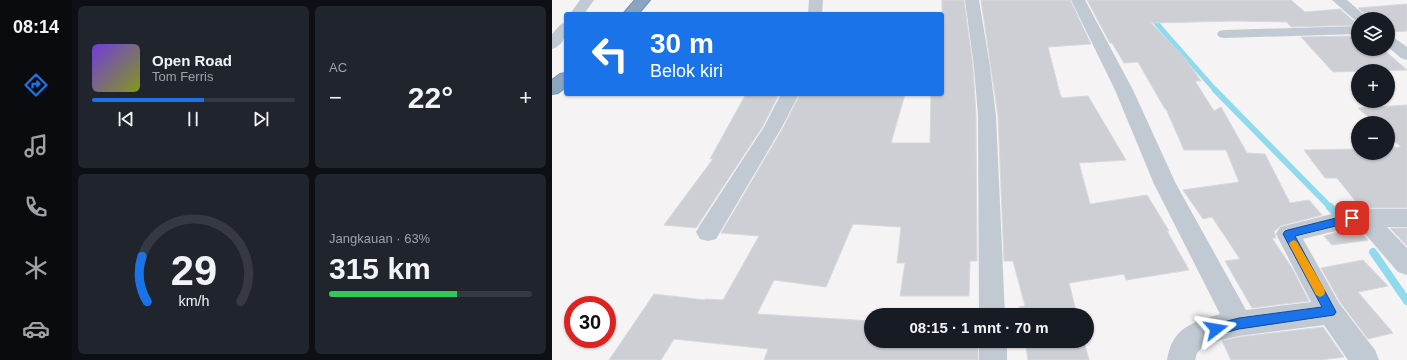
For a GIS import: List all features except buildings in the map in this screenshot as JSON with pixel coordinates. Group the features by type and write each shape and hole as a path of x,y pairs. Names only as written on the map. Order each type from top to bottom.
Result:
{"highway":[{"path":"625,8 643,0"},
{"path":"552,75 564,65"},
{"path":"552,90 564,80"}],"street":[{"path":"578,12 587,0"},
{"path":"815,12 816,0"},
{"path":"972,0 982,66 987,116 992,308"},
{"path":"1078,0 1124,90 1165,184 1239,323"},
{"path":"1339,0 1354,12"},
{"path":"552,44 564,29"},
{"path":"1224,34 1351,30"},
{"path":"1395,36 1407,36"},
{"path":"1395,46 1407,55"},
{"path":"708,232 774,127 789,96"},
{"path":"1365,360 1330,312 1288,234 1352,218 1365,220 1407,218"},
{"path":"1365,220 1407,265"},
{"path":"1181,360 1181,354 1187,342 1205,332 1239,323 1330,312"},
{"path":"993,348 993,360"}],"waterway":[{"path":"1150,16 1216,91"},
{"path":"1215,90 1331,208"},
{"path":"1331,208 1337,214"},
{"path":"1373,252 1407,301"}],"slow traffic":[{"path":"1294,244 1320,292"}],"route":[{"path":"1216,329 1239,323 1330,312 1288,234 1352,218"}]}
